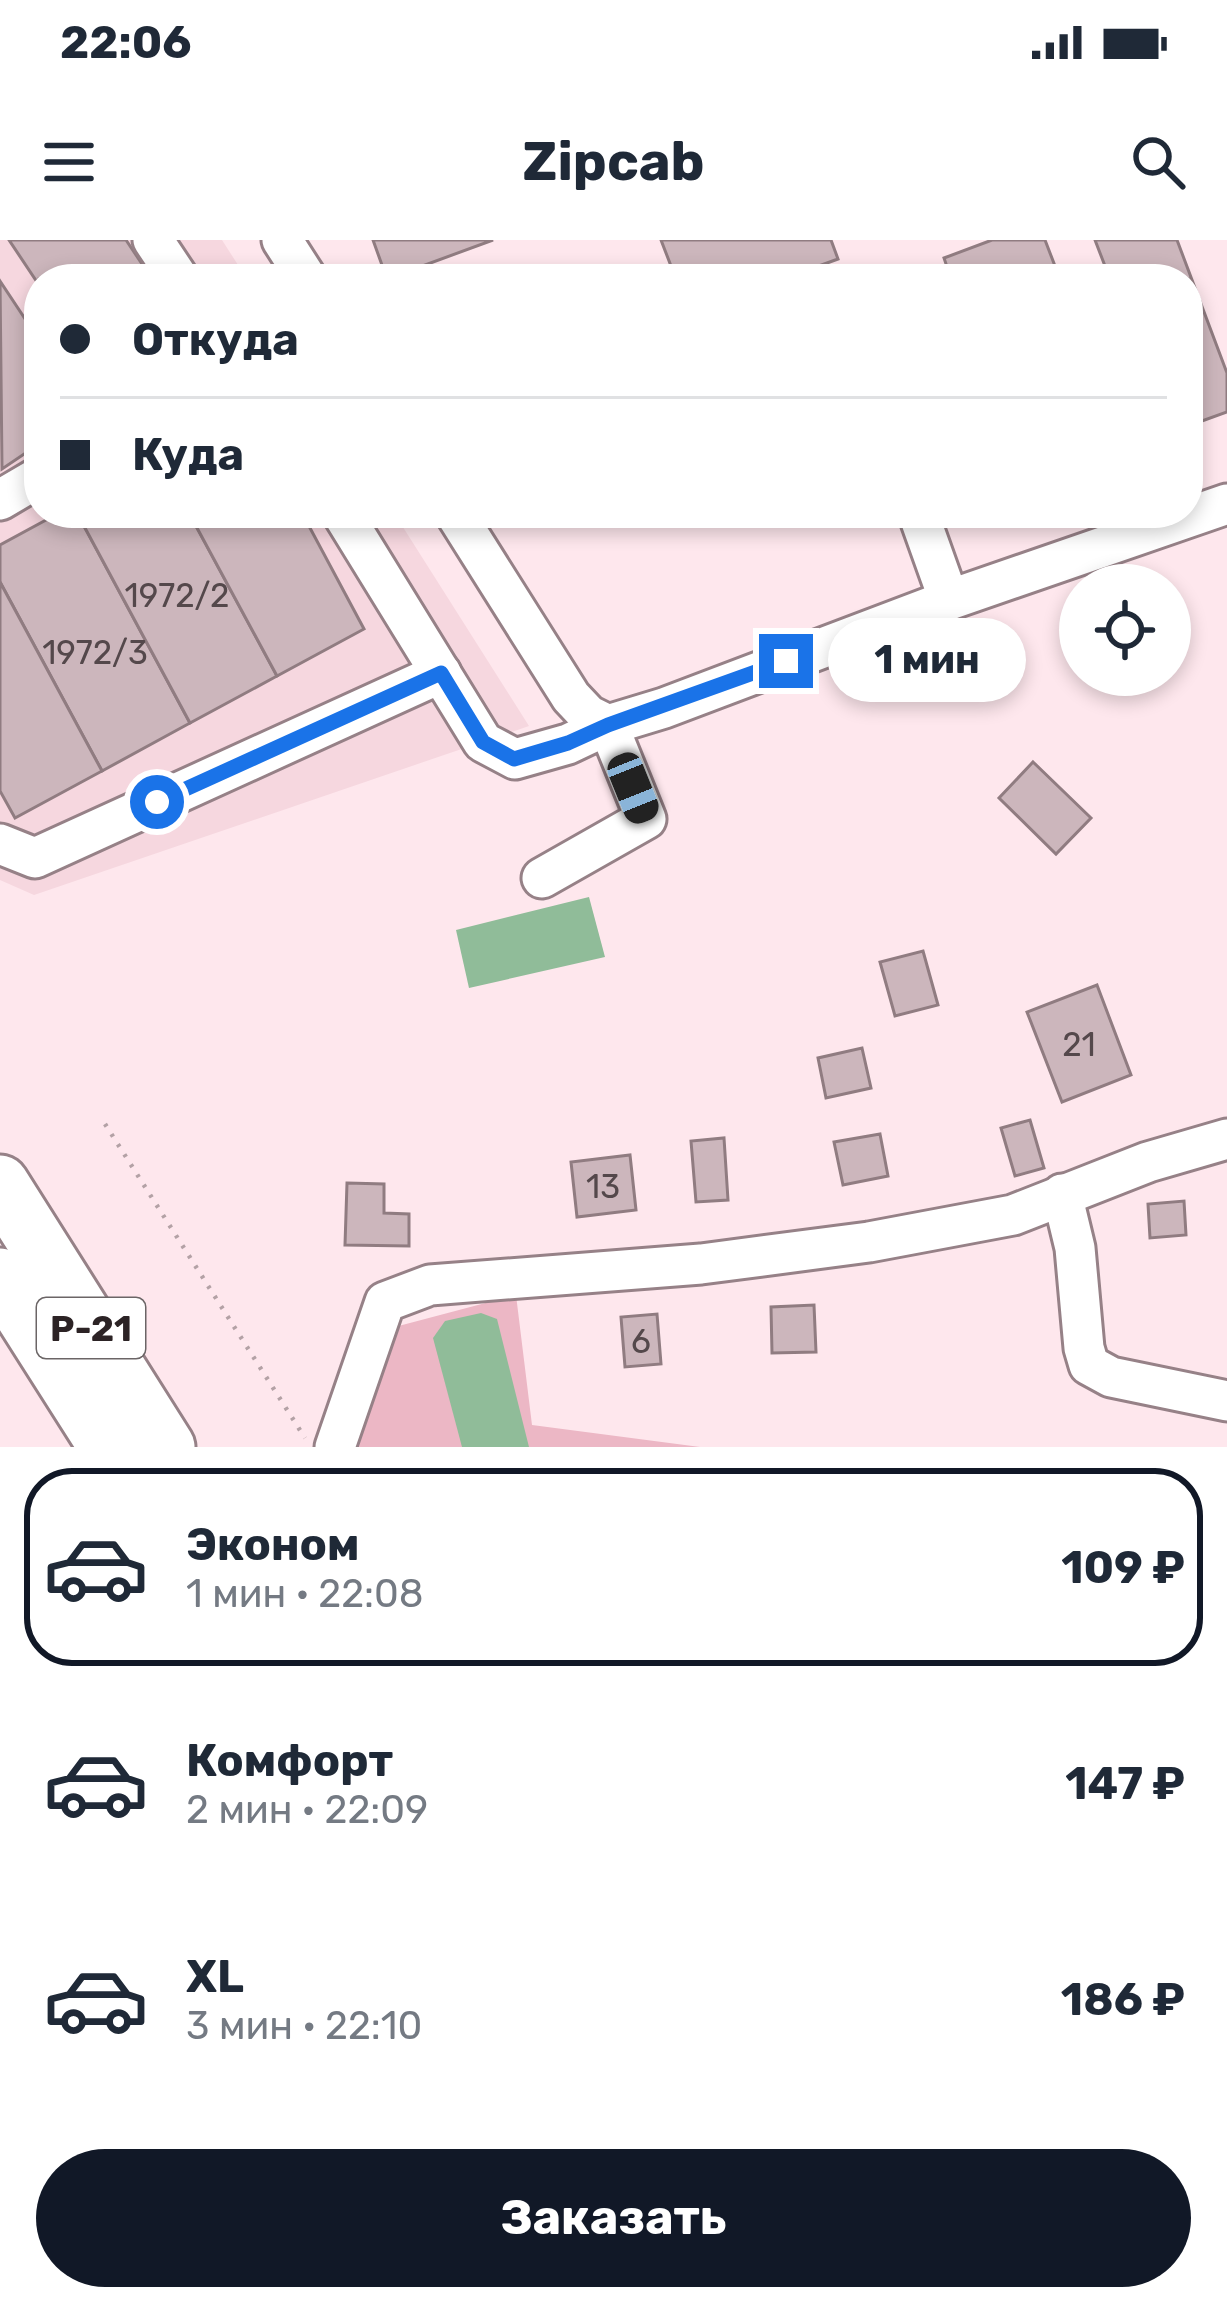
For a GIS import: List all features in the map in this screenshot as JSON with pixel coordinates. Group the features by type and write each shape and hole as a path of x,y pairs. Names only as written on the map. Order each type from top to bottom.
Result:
{"highway":[{"name":"Р-21","path":"0,1184 166,1447"},
{"name":"Р-21","path":"0,1277 108,1447"}],"street":[{"path":"351,528 483,742 514,759 1158,528"},
{"path":"464,528 571,697 588,715 608,725 646,819 542,878"},
{"path":"923,528 949,600"},
{"path":"0,844 35,858 441,673"},
{"path":"335,1447 385,1302 430,1285 701,1264 869,1242 1013,1215 1148,1162 1227,1139"},
{"path":"1062,1194 1075,1248 1089,1366 1111,1377 1227,1401"}],"path":[{"path":"105,1124 311,1447"}],"shaded area":[{"path":"0,240 222,240 237,264 24,264 24,528 404,528 529,726 34,895 0,880"},
{"path":"589,897 605,957 469,988 456,930"},
{"path":"516,1295 532,1425 700,1447 345,1447 391,1328"},
{"path":"481,1313 497,1319 529,1447 462,1447 433,1338 445,1321"}],"building":[{"path":"9,240 126,240 142,264 25,264"},
{"path":"373,240 493,240 428,264 382,264"},
{"path":"661,240 831,240 838,259 824,264 670,264"},
{"path":"992,240 1045,240 1054,264 946,264 944,258"},
{"path":"1095,240 1177,240 1186,264 1104,264"},
{"path":"0,281 24,317 24,454 2,469"},
{"path":"1203,309 1227,373 1227,412 1203,421"},
{"path":"31,528 85,528 190,723 102,771 0,582 0,545"},
{"path":"85,528 197,528 277,676 190,723"},
{"path":"197,528 310,528 364,629 277,676"},
{"path":"0,582 102,771 15,818 0,791"},
{"path":"987,623 1017,666 961,700 936,659"},
{"path":"1033,762 1091,818 1056,854 999,798"},
{"path":"923,951 938,1005 895,1016 880,962"},
{"path":"1097,985 1131,1075 1062,1102 1027,1012"},
{"path":"862,1048 871,1088 826,1098 818,1058"},
{"path":"1030,1120 1044,1168 1015,1176 1001,1128"},
{"path":"880,1134 888,1176 843,1185 834,1142"},
{"path":"724,1138 728,1200 696,1202 691,1141"},
{"path":"630,1155 636,1210 577,1217 571,1162"},
{"path":"347,1183 384,1184 384,1213 409,1214 409,1246 345,1245"},
{"path":"1184,1201 1186,1235 1150,1238 1148,1204"},
{"path":"814,1305 816,1352 772,1353 771,1307"},
{"path":"657,1314 661,1364 625,1367 621,1317"}],"route":[{"path":"157,802 441,673 483,742 514,759 786,661"}]}
